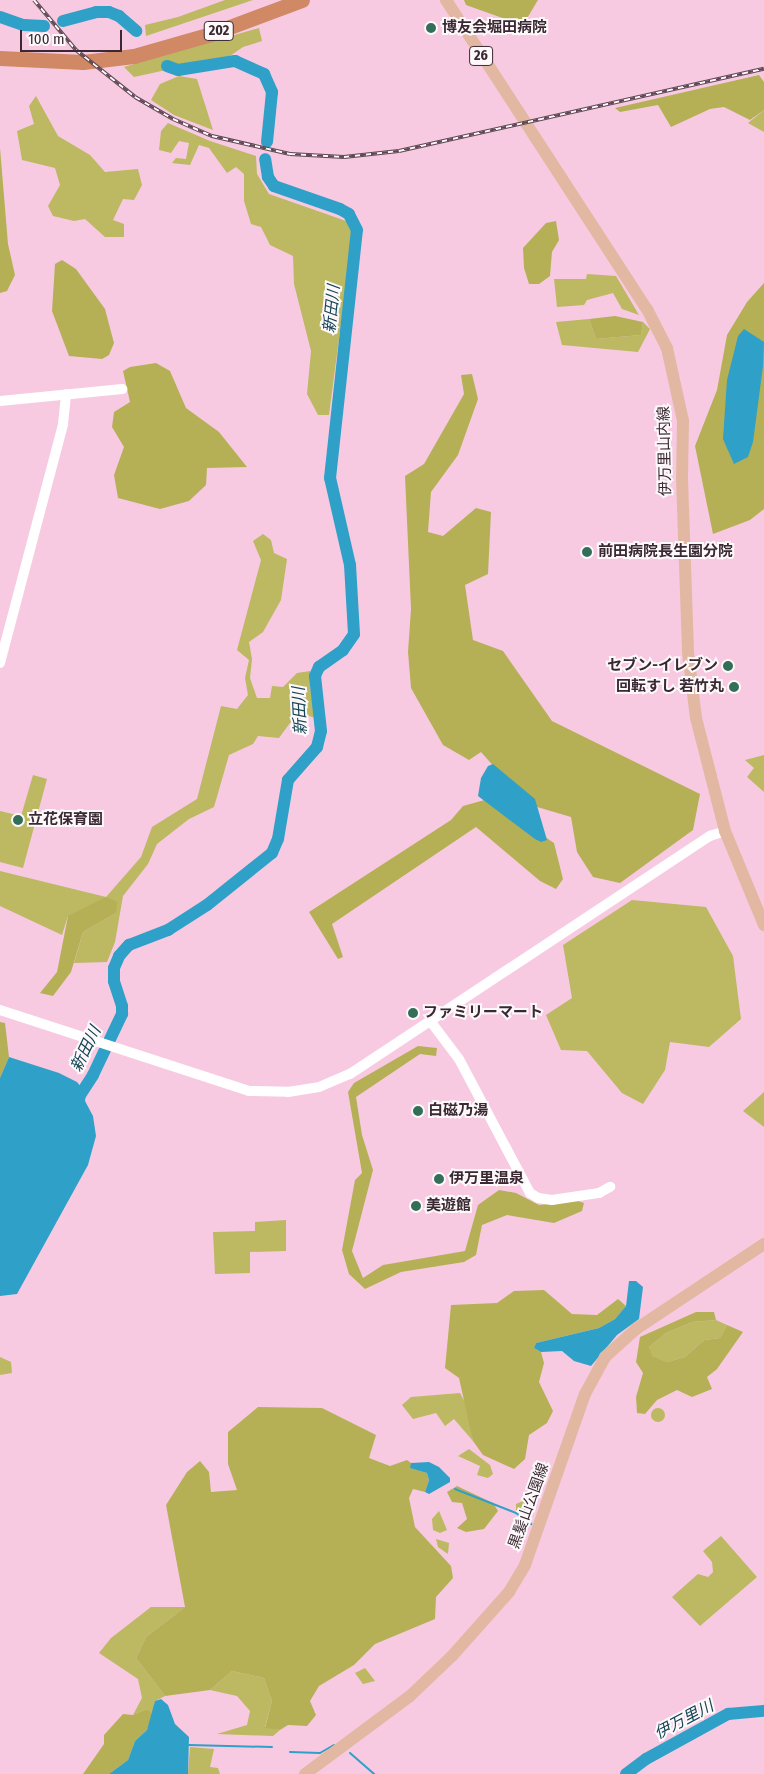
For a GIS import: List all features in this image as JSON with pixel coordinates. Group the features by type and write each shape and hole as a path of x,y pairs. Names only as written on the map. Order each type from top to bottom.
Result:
{"highway":[{"name":"202","path":"0,49 64,53 134,51 194,31 274,0"},
{"name":"202","path":"0,58 83,62 211,34 302,0"}],"main road":[{"name":"伊万里山内線","path":"446,0 655,323 673,364 683,421 682,479 688,652 696,718 725,831 764,925"},
{"name":"黒髪山公園線","path":"305,1774 410,1696 452,1656 509,1592 527,1558 585,1394 605,1357 636,1329 764,1244"}],"street":[{"path":"0,401 122,389"},
{"path":"0,662 64,424 66,394"},
{"path":"0,1010 249,1090 288,1092 319,1087 350,1074 710,836 725,831"},
{"path":"431,1022 459,1059 530,1193 538,1198 552,1200 599,1193 610,1187"}],"shaded area":[{"path":"225,0 253,0 146,36 145,25 178,17"},
{"path":"464,0 538,0 526,20 508,20 466,5"},
{"path":"259,28 262,41 243,47 230,56 134,77 124,67"},
{"path":"759,75 764,82 764,110 750,120 724,107 710,109 671,127 658,105 620,112 615,108"},
{"path":"179,76 197,79 213,130 174,115 151,100 160,84"},
{"path":"36,96 58,136 90,155 105,172 138,169 142,185 134,200 123,199 113,220 124,224 124,237 105,237 85,219 74,221 53,216 48,206 60,185 55,168 22,160 17,131 34,124 29,106"},
{"path":"764,110 764,132 748,123"},
{"path":"168,123 210,141 256,156 257,174 269,194 349,222 353,232 329,415 318,415 307,394 311,351 294,284 293,256 270,245 261,227 251,224 244,201 244,174 236,167 227,173 209,148 199,145 190,165 172,163 176,158 186,159 189,143 179,141 171,153 159,150 161,131"},
{"path":"0,148 8,244 15,275 7,291 0,293"},
{"path":"556,221 559,240 552,252 550,276 539,284 529,284 524,268 523,248 546,223"},
{"path":"62,260 76,269 105,309 114,343 109,355 102,359 69,356 52,311 55,264"},
{"path":"587,274 616,276 639,315 622,309 613,293 587,300 584,305 557,307 554,279 586,279"},
{"path":"764,283 764,509 750,520 713,534 695,446 717,390 727,335 747,302"},
{"path":"615,316 643,322 641,335 596,339 589,319"},
{"path":"589,319 596,339 641,335 643,322 650,329 638,352 562,345 556,322"},
{"path":"156,363 170,371 186,408 219,432 247,467 207,468 206,485 189,501 160,509 118,498 114,475 124,447 112,427 114,412 130,402 123,371 130,367"},
{"path":"472,374 478,399 458,455 431,492 428,532 443,536 476,508 491,512 488,574 465,585 473,640 503,651 552,721 700,794 693,830 620,883 593,877 577,852 571,817 527,804 481,752 469,760 443,745 411,688 408,652 411,609 405,476 424,464 464,394 461,375"},
{"path":"263,534 271,540 274,553 287,559 281,600 263,632 249,642 252,659 250,678 257,698 270,698 272,686 283,687 297,673 310,671 310,686 315,718 298,712 279,738 258,736 253,744 229,755 214,807 189,819 157,844 148,864 123,896 115,942 107,962 74,963 83,932 116,913 68,916 62,935 0,906 0,871 106,897 141,857 152,827 197,799 221,706 237,709 248,695 245,678 249,660 237,650 261,560 253,541"},
{"path":"764,755 764,792 747,777 754,768 745,760"},
{"name":"立花保育園","path":"33,775 47,779 23,868 0,862 0,811 21,816"},
{"path":"488,799 554,843 563,879 556,889 540,881 476,827 332,924 343,957 338,959 309,912 451,820 463,806"},
{"path":"106,897 117,902 116,913 83,932 71,972 53,996 40,993 57,972 68,916"},
{"path":"632,900 706,907 733,956 741,1019 709,1047 670,1042 665,1070 643,1104 622,1093 587,1051 561,1050 546,1015 572,998 563,945"},
{"path":"0,1022 5,1023 9,1057 0,1078"},
{"path":"418,1046 437,1048 436,1056 420,1054 356,1097 362,1135 373,1170 352,1251 363,1278 383,1265 465,1251 478,1205 499,1190 516,1193 539,1205 578,1201 584,1203 582,1211 554,1223 507,1215 482,1225 476,1255 464,1262 401,1272 365,1289 349,1274 342,1250 355,1180 362,1173 348,1092 354,1083"},
{"path":"764,1092 764,1127 743,1111"},
{"path":"286,1220 286,1251 250,1252 250,1273 215,1274 213,1232 255,1231 255,1222"},
{"path":"544,1290 572,1314 597,1315 618,1299 626,1306 615,1319 599,1328 536,1343 534,1348 541,1352 544,1363 539,1382 553,1411 547,1423 529,1435 525,1459 514,1469 483,1455 473,1441 459,1378 445,1368 451,1305 497,1303 514,1291"},
{"path":"696,1312 714,1312 716,1320 692,1322 666,1333 649,1347 652,1356 667,1362 685,1357 704,1340 720,1338 727,1325 743,1332 717,1369 707,1377 712,1389 692,1397 677,1390 657,1400 645,1414 637,1413 636,1397 643,1373 636,1362 640,1337"},
{"path":"716,1320 727,1325 720,1338 704,1340 685,1357 667,1362 651,1356 649,1347 666,1333 692,1322"},
{"path":"0,1357 11,1362 12,1373 0,1375"},
{"path":"460,1393 468,1408 473,1441 454,1419 445,1426 436,1413 413,1419 402,1405 411,1397"},
{"path":"258,1407 322,1408 376,1435 369,1458 390,1466 407,1460 411,1463 411,1468 427,1473 429,1480 425,1492 413,1489 409,1498 415,1527 451,1566 453,1578 436,1597 435,1619 375,1644 354,1665 319,1686 310,1701 316,1715 307,1726 288,1725 280,1730 265,1728 272,1701 264,1678 232,1671 210,1690 165,1696 136,1658 146,1637 185,1607 166,1505 187,1472 200,1461 209,1472 211,1492 237,1490 228,1464 228,1432"},
{"path":"655,1408 661,1408 665,1415 661,1422 655,1422 651,1418 651,1412"},
{"path":"469,1449 490,1465 493,1474 488,1478 477,1475 480,1466 458,1456"},
{"path":"457,1486 493,1503 498,1511 484,1529 466,1532 457,1528 467,1519 462,1503 452,1502 447,1492"},
{"path":"526,1500 526,1516 516,1510 516,1504"},
{"path":"439,1511 447,1530 440,1533 433,1530 432,1519"},
{"path":"721,1536 757,1577 700,1626 672,1597 698,1574 708,1577 713,1572 712,1562 703,1551"},
{"path":"436,1539 449,1543 448,1554 438,1547"},
{"path":"151,1607 185,1607 146,1637 136,1658 165,1696 155,1701 153,1714 147,1709 133,1715 142,1698 138,1679 99,1653 111,1638"},
{"path":"365,1668 375,1681 363,1684 355,1673"},
{"path":"232,1671 264,1678 272,1701 265,1727 280,1730 273,1736 217,1734 247,1725 250,1711 237,1696 210,1690"},
{"path":"147,1709 153,1714 147,1730 135,1741 128,1760 109,1774 83,1774 104,1744 104,1735 123,1714 133,1715"},
{"path":"190,1747 214,1749 210,1767 218,1768 220,1774 188,1774"}],"water":[{"path":"744,329 764,342 763,366 753,442 748,457 734,464 723,439 727,380 738,336"},
{"path":"493,764 535,799 547,840 541,842 535,839 478,796 481,778 488,766"},
{"path":"9,1057 59,1073 77,1082 86,1093 85,1101 93,1116 96,1136 88,1165 17,1294 0,1296 0,1078"},
{"path":"629,1281 636,1281 643,1287 639,1319 617,1335 591,1366 574,1361 562,1351 541,1352 534,1348 536,1343 599,1328 615,1319 626,1306"},
{"path":"429,1462 439,1467 450,1478 450,1482 429,1494 425,1492 429,1480 427,1473 410,1468 411,1463"},
{"path":"161,1699 168,1705 175,1724 189,1737 188,1774 109,1774 128,1760 135,1741 147,1730 155,1701"}],"waterway":[{"name":"新田川","path":"63,21 96,12 109,12 119,16 136,31"},
{"name":"新田川","path":"0,17 23,25 44,26"},
{"name":"新田川","path":"167,66 178,70 235,61 264,74 272,92 267,142"},
{"name":"新田川","path":"75,1103 93,1075 122,1014 122,1006 114,981 114,968 119,956 129,945 168,930 207,905 272,853 278,839 288,780 317,747 321,731 315,676 319,667 343,650 354,634 350,565 330,478 357,230 349,214 340,209 274,186 268,177 265,159"},
{"path":"455,1489 516,1513 531,1524"},
{"name":"伊万里川","path":"626,1774 646,1759 728,1714 764,1711"},
{"path":"189,1745 272,1747"},
{"path":"290,1752 320,1753 334,1745"},
{"path":"350,1753 374,1774"}],"railway":[{"path":"34,0 76,50 135,97 173,119 212,136 290,154 344,157 399,151 764,69"}],"place":[{"name":"博友会堀田病院","path":"431,28"},
{"name":"前田病院長生園分院","path":"587,552"},
{"name":"セブン-イレブン","path":"728,666"},
{"name":"回転すし 若竹丸","path":"734,687"},
{"name":"立花保育園","path":"18,820"},
{"name":"ファミリーマート","path":"413,1013"},
{"name":"白磁乃湯","path":"418,1111"},
{"name":"伊万里温泉","path":"439,1179"},
{"name":"美遊館","path":"416,1206"}]}
